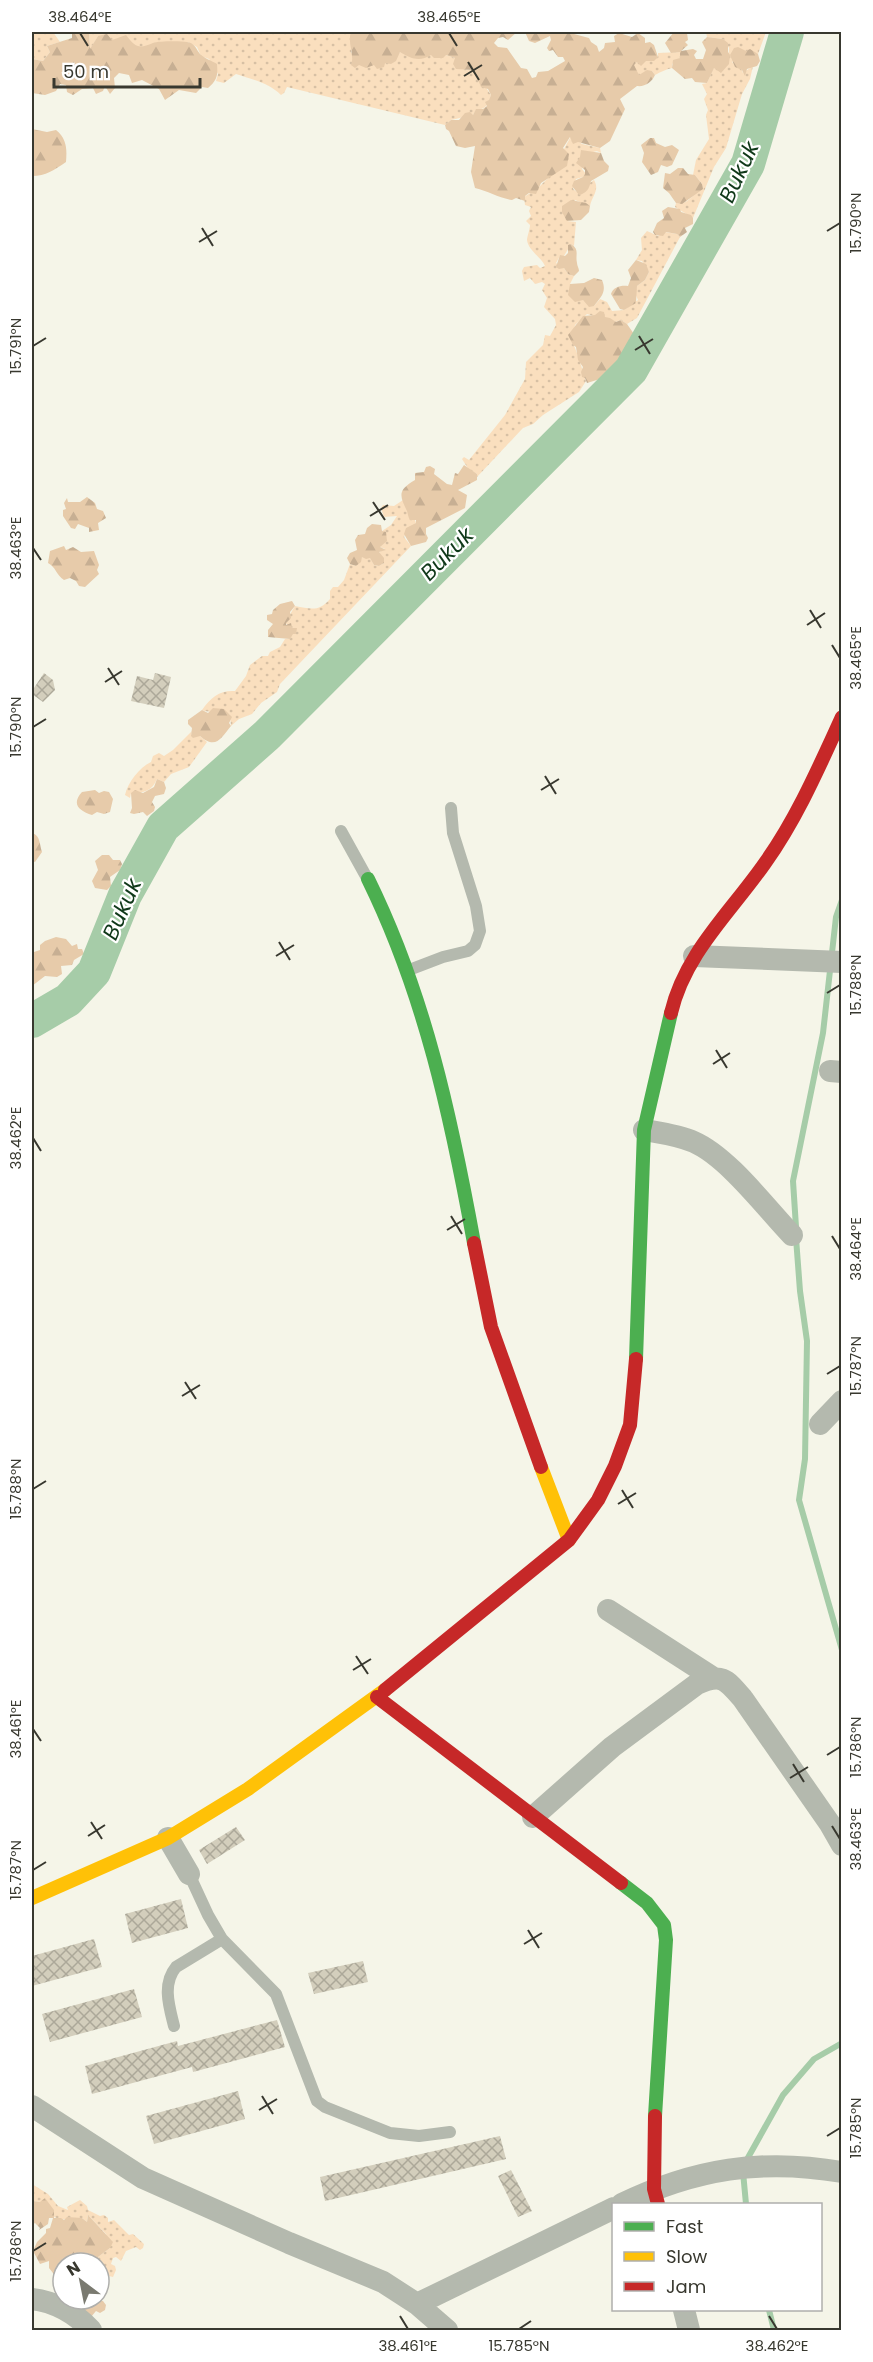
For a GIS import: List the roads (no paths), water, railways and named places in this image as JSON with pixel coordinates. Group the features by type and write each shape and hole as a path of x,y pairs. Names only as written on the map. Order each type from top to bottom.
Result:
{"street":[{"path":"32,1898 168,1838 248,1789 377,1697 569,1540 598,1500 615,1466 630,1425 635,1375 644,1130 676,989 694,956 766,862 807,792 842,717"},
{"path":"368,879 388,918 408,970 441,1083 492,1330 569,1540"},
{"path":"694,956 842,962"},
{"path":"644,1130 694,1143 715,1155 792,1235"},
{"path":"820,1424 842,1401"},
{"path":"608,1610 712,1677 721,1678 730,1684 743,1699 830,1824 842,1845"},
{"path":"533,1817 612,1747 697,1684 712,1677"},
{"path":"377,1697 647,1903 664,1925 666,1940 654,2132 656,2197"},
{"path":"168,1838 189,1874"},
{"path":"32,2106 142,2178 383,2282 417,2304 447,2331"},
{"path":"630,2203 656,2197 715,2171 770,2165 812,2167 842,2172"},
{"path":"417,2304 612,2209"},
{"path":"32,2299 49,2302 66,2309 91,2331"},
{"path":"684,2311 689,2331"}],"lane":[{"path":"408,970 443,957 468,951 475,945 480,931 476,906 453,833 451,807"},
{"path":"341,831 368,879"},
{"path":"189,1874 222,1939 276,1994 317,2101 325,2107 390,2133 419,2136 450,2132"},
{"path":"174,2026 167,2000 172,1972 176,1967 222,1939"}],"waterway":[{"name":"Bukuk","path":"32,1021 68,1000 94,972 125,895 163,827 267,735 631,370 748,164 787,32"},
{"path":"796,1227 793,1181 823,1033 836,917 842,900"},
{"path":"796,1238 807,1341 805,1459 799,1500 842,1650"},
{"path":"745,2163 783,2095 814,2059 842,2043"},
{"path":"743,2172 746,2203"},
{"path":"769,2311 774,2330"}]}
